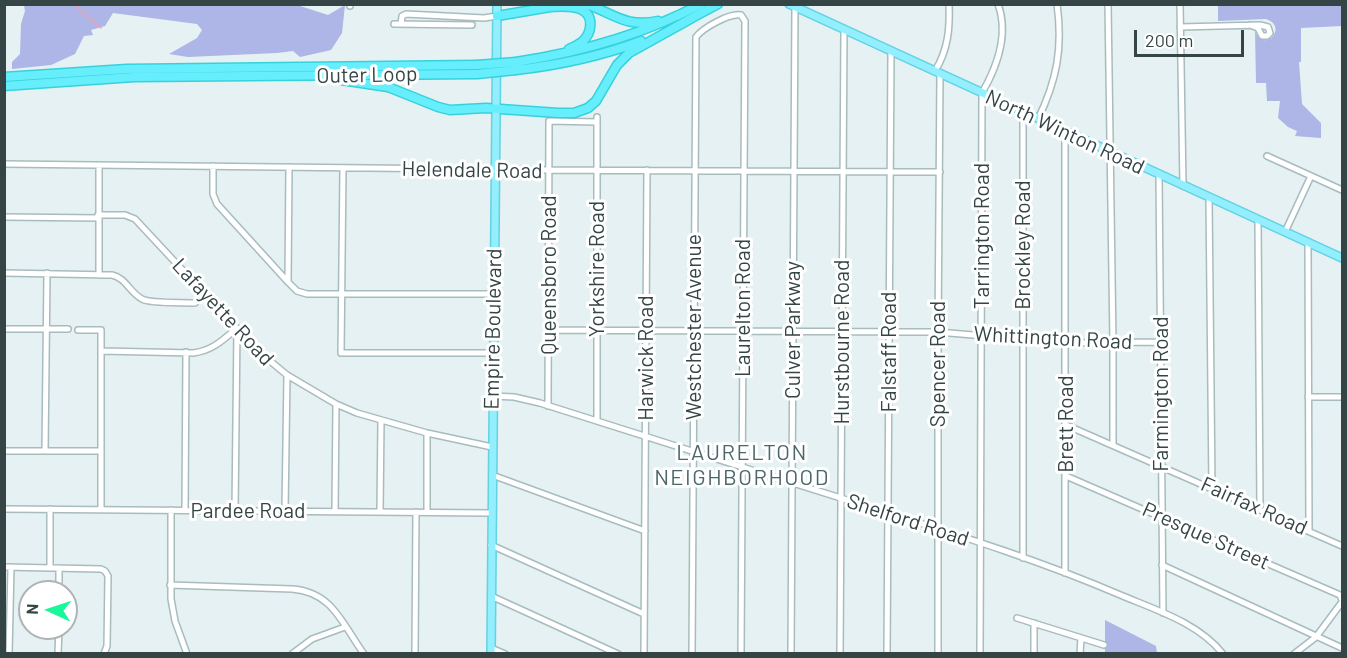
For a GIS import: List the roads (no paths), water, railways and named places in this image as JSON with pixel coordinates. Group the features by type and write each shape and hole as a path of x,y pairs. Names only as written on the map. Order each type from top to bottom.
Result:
{"highway":[{"path":"497,16 562,4"},
{"path":"586,4 627,21 641,24 664,19 698,6"},
{"name":"Outer Loop","path":"4,87 128,78 308,76 566,63 611,51 656,35 718,4"},
{"name":"Outer Loop","path":"516,66 609,42 653,27 698,6"},
{"path":"516,66 571,48 582,42 588,34 590,21 583,10 546,7"},
{"path":"308,76 385,86 448,110 496,108 564,114 584,110 592,105 598,99 617,65 627,54 692,18"},
{"name":"Outer Loop","path":"4,77 127,69 477,69"}],"main road":[{"name":"Empire Boulevard","path":"491,651 497,4"},
{"name":"North Winton Road","path":"792,6 1342,258"}],"street":[{"path":"938,73 948,41 949,4"},
{"name":"Tarrington Road","path":"980,654 982,93 1000,51 1002,17 998,4"},
{"path":"1038,119 1049,94 1058,61 1057,4"},
{"path":"1108,4 1113,445"},
{"path":"1180,4 1183,186"},
{"name":"Culver Parkway","path":"791,654 794,171 792,6"},
{"path":"401,24 402,16 407,14 470,18 497,16"},
{"name":"Laurelton Road","path":"696,37 700,31 734,14 741,15 745,21 741,654"},
{"path":"394,24 471,25 470,18"},
{"path":"1180,27 1250,25"},
{"name":"Hurstbourne Road","path":"840,654 844,30"},
{"name":"Westchester Avenue","path":"693,654 696,37"},
{"name":"Falstaff Road","path":"887,654 891,51"},
{"name":"Spencer Road","path":"938,73 940,172 938,654"},
{"name":"Brockley Road","path":"1023,112 1023,558"},
{"name":"Queensboro Road","path":"548,405 549,121 597,119"},
{"name":"Yorkshire Road","path":"597,119 597,421"},
{"name":"Brett Road","path":"1065,131 1065,573"},
{"path":"1267,156 1342,190"},
{"name":"Helendale Road","path":"4,164 495,170 940,172"},
{"path":"99,165 99,274"},
{"path":"213,166 213,189 217,204 297,291 303,293 493,294"},
{"path":"288,282 289,167"},
{"path":"343,168 341,352 493,353"},
{"name":"Harwick Road","path":"644,654 647,170"},
{"name":"Farmington Road","path":"1159,175 1163,614"},
{"path":"1285,232 1311,176"},
{"path":"1209,198 1212,488"},
{"name":"Lafayette Road","path":"4,217 125,215 135,219 266,359 287,375 336,404 357,412 427,434 492,447"},
{"path":"1258,220 1260,509"},
{"path":"1308,243 1309,531"},
{"path":"4,273 112,275 120,278 141,299 149,302 195,303 204,292"},
{"path":"45,451 47,273"},
{"path":"235,511 237,328"},
{"path":"102,351 202,351 218,344 237,328"},
{"path":"4,329 68,329"},
{"path":"78,330 101,330 101,509"},
{"name":"Whittington Road","path":"548,330 889,331 938,332 1066,343 1161,342"},
{"path":"237,347 249,341"},
{"path":"184,510 186,352"},
{"path":"285,511 287,375"},
{"name":"Shelford Road","path":"492,396 523,399 548,405 981,543 1081,579 1190,626 1204,634 1223,654"},
{"path":"1308,398 1342,397"},
{"path":"335,511 336,404"},
{"path":"380,512 381,420"},
{"name":"Fairfax Road","path":"1066,425 1342,546"},
{"path":"427,434 427,513"},
{"path":"4,451 101,451"},
{"path":"492,475 645,531"},
{"name":"Presque Street","path":"1066,476 1340,595 1342,601"},
{"name":"Pardee Road","path":"4,508 492,513"},
{"path":"50,509 50,568"},
{"path":"171,510 170,585 173,614 187,654"},
{"path":"415,654 416,512"},
{"path":"491,545 644,614"},
{"path":"1162,565 1342,648"},
{"path":"9,654 8,567 100,569 107,573 107,646 104,654"},
{"path":"59,568 59,580"},
{"path":"170,585 307,591 319,596 327,603 364,654"},
{"path":"491,596 618,654"},
{"path":"1294,654 1302,651 1316,637 1342,601"},
{"path":"1017,618 1104,645"},
{"path":"1034,623 1034,654"},
{"path":"292,654 312,639 345,627"},
{"path":"1080,654 1081,638"},
{"path":"491,651 505,654"}],"waterway":[{"path":"73,4 101,28"}],"district":[{"name":"LAURELTON NEIGHBORHOOD","path":"742,466"}]}
